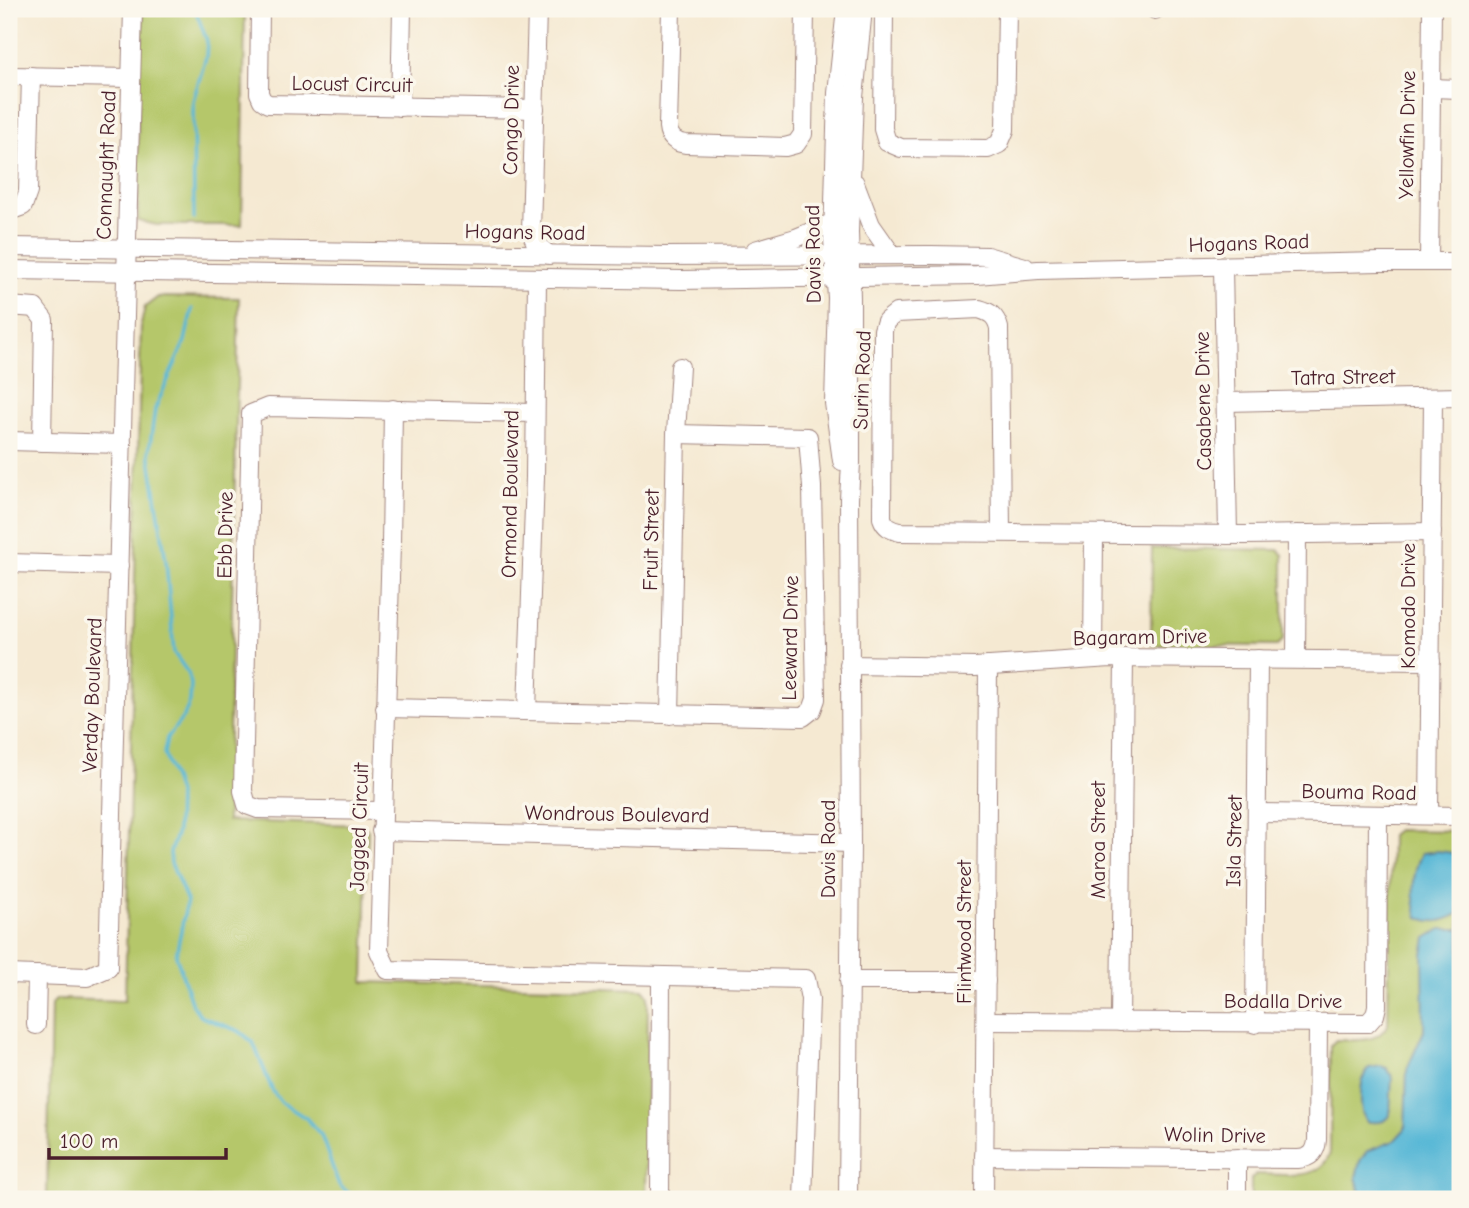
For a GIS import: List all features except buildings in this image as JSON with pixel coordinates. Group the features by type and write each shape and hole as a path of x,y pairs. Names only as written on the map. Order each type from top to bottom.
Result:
{"street":[{"name":"Connaught Road","path":"125,322 133,9"},
{"name":"Locust Circuit","path":"260,9 259,89 260,97 265,103 534,109"},
{"path":"400,107 402,9"},
{"name":"Congo Drive","path":"531,232 537,9"},
{"path":"671,9 668,127 673,139 686,144 772,146 790,146 799,141 803,129 805,9"},
{"name":"Davis Road","path":"846,9 837,93 834,222 844,277 851,463 848,1199"},
{"name":"Davis Road","path":"842,256 852,176 854,88 863,9"},
{"path":"884,9 883,129 887,142 901,148 988,149 999,144 1005,131 1007,9"},
{"name":"Yellowfin Drive","path":"1429,262 1432,9"},
{"path":"9,76 131,78"},
{"path":"9,211 23,206 28,192 30,76"},
{"path":"1431,89 1460,89"},
{"path":"852,176 871,225 892,255"},
{"path":"742,254 796,238 834,222"},
{"path":"508,254 523,243 531,232 540,249 549,255"},
{"name":"Hogans Road","path":"9,247 549,255 987,256 1038,270"},
{"name":"Hogans Road","path":"9,270 681,280 1460,262"},
{"name":"Casabene Drive","path":"1223,267 1228,535"},
{"name":"Ormond Boulevard","path":"527,711 535,477 537,278"},
{"path":"9,306 35,308 44,320 42,442"},
{"name":"Surin Road","path":"1001,533 999,328 996,320 990,313 979,309 896,313 886,321 884,330 883,522 889,529 900,532 1094,534 1228,535 1432,532"},
{"name":"Verday Boulevard","path":"9,974 87,977 108,968 125,322"},
{"name":"Fruit Street","path":"670,715 680,367"},
{"name":"Tatra Street","path":"1227,402 1460,397"},
{"name":"Komodo Drive","path":"1429,815 1433,398"},
{"name":"Ebb Drive","path":"382,811 258,809 247,804 243,791 250,414 268,407 534,413"},
{"name":"Jagged Circuit","path":"393,410 379,951 388,970 806,979 810,999 803,1199"},
{"name":"Leeward Drive","path":"385,708 803,717 812,710 816,699 812,486 808,437 676,434"},
{"path":"9,441 122,444"},
{"path":"1093,659 1094,534"},
{"path":"1296,659 1297,534"},
{"path":"9,563 119,566"},
{"name":"Bagaram Drive","path":"849,665 988,666 1124,658 1431,661"},
{"name":"Maroa Street","path":"1120,1022 1124,658"},
{"name":"Isla Street","path":"1255,1024 1258,659"},
{"name":"Flintwood Street","path":"984,1199 988,666"},
{"name":"Bouma Road","path":"1257,813 1460,816"},
{"name":"Bodalla Drive","path":"986,1021 1363,1024 1372,1020 1376,1012 1378,815"},
{"name":"Wondrous Boulevard","path":"381,831 851,843"},
{"path":"36,1025 37,975"},
{"path":"660,1199 661,976"},
{"path":"849,981 986,981"},
{"name":"Wolin Drive","path":"985,1156 1298,1159 1313,1153 1317,1140 1318,1024"},
{"path":"1237,1158 1237,1199"}],"green space":[{"path":"143,9 245,9 242,225 157,225 138,221 138,48 142,41"},
{"path":"158,297 239,298 227,821 363,825 368,830 364,982 643,989 648,995 646,1199 47,1199 51,1005 57,999 125,1001 141,324 145,307"},
{"path":"1152,548 1278,550 1283,555 1283,640 1277,646 1151,645"},
{"path":"1397,830 1460,831 1460,1199 1251,1199 1251,1179 1256,1174 1299,1175 1318,1169 1325,1162 1330,1152 1331,1045 1336,1040 1372,1038 1388,1025 1391,835"}],"water":[{"path":"1422,853 1453,853 1460,861 1460,907 1458,914 1443,920 1429,921 1418,917 1414,901 1416,868"},
{"path":"1441,929 1460,929 1460,1198 1362,1199 1356,1177 1360,1161 1367,1151 1394,1141 1405,1129 1407,1069 1424,1031 1423,955 1426,938"},
{"path":"1369,1068 1387,1068 1392,1076 1390,1115 1383,1121 1367,1122 1361,1103 1363,1079"}],"waterway":[{"path":"194,219 193,101 206,57 207,41 195,9"},
{"path":"192,309 185,341 155,409 149,452 166,561 174,653 188,673 191,684 190,702 184,716 167,738 164,753 178,793 177,832 170,852 171,863 187,901 176,955 192,1005 202,1017 239,1031 253,1042 273,1092 282,1103 306,1118 321,1135 339,1185 356,1199"}]}
